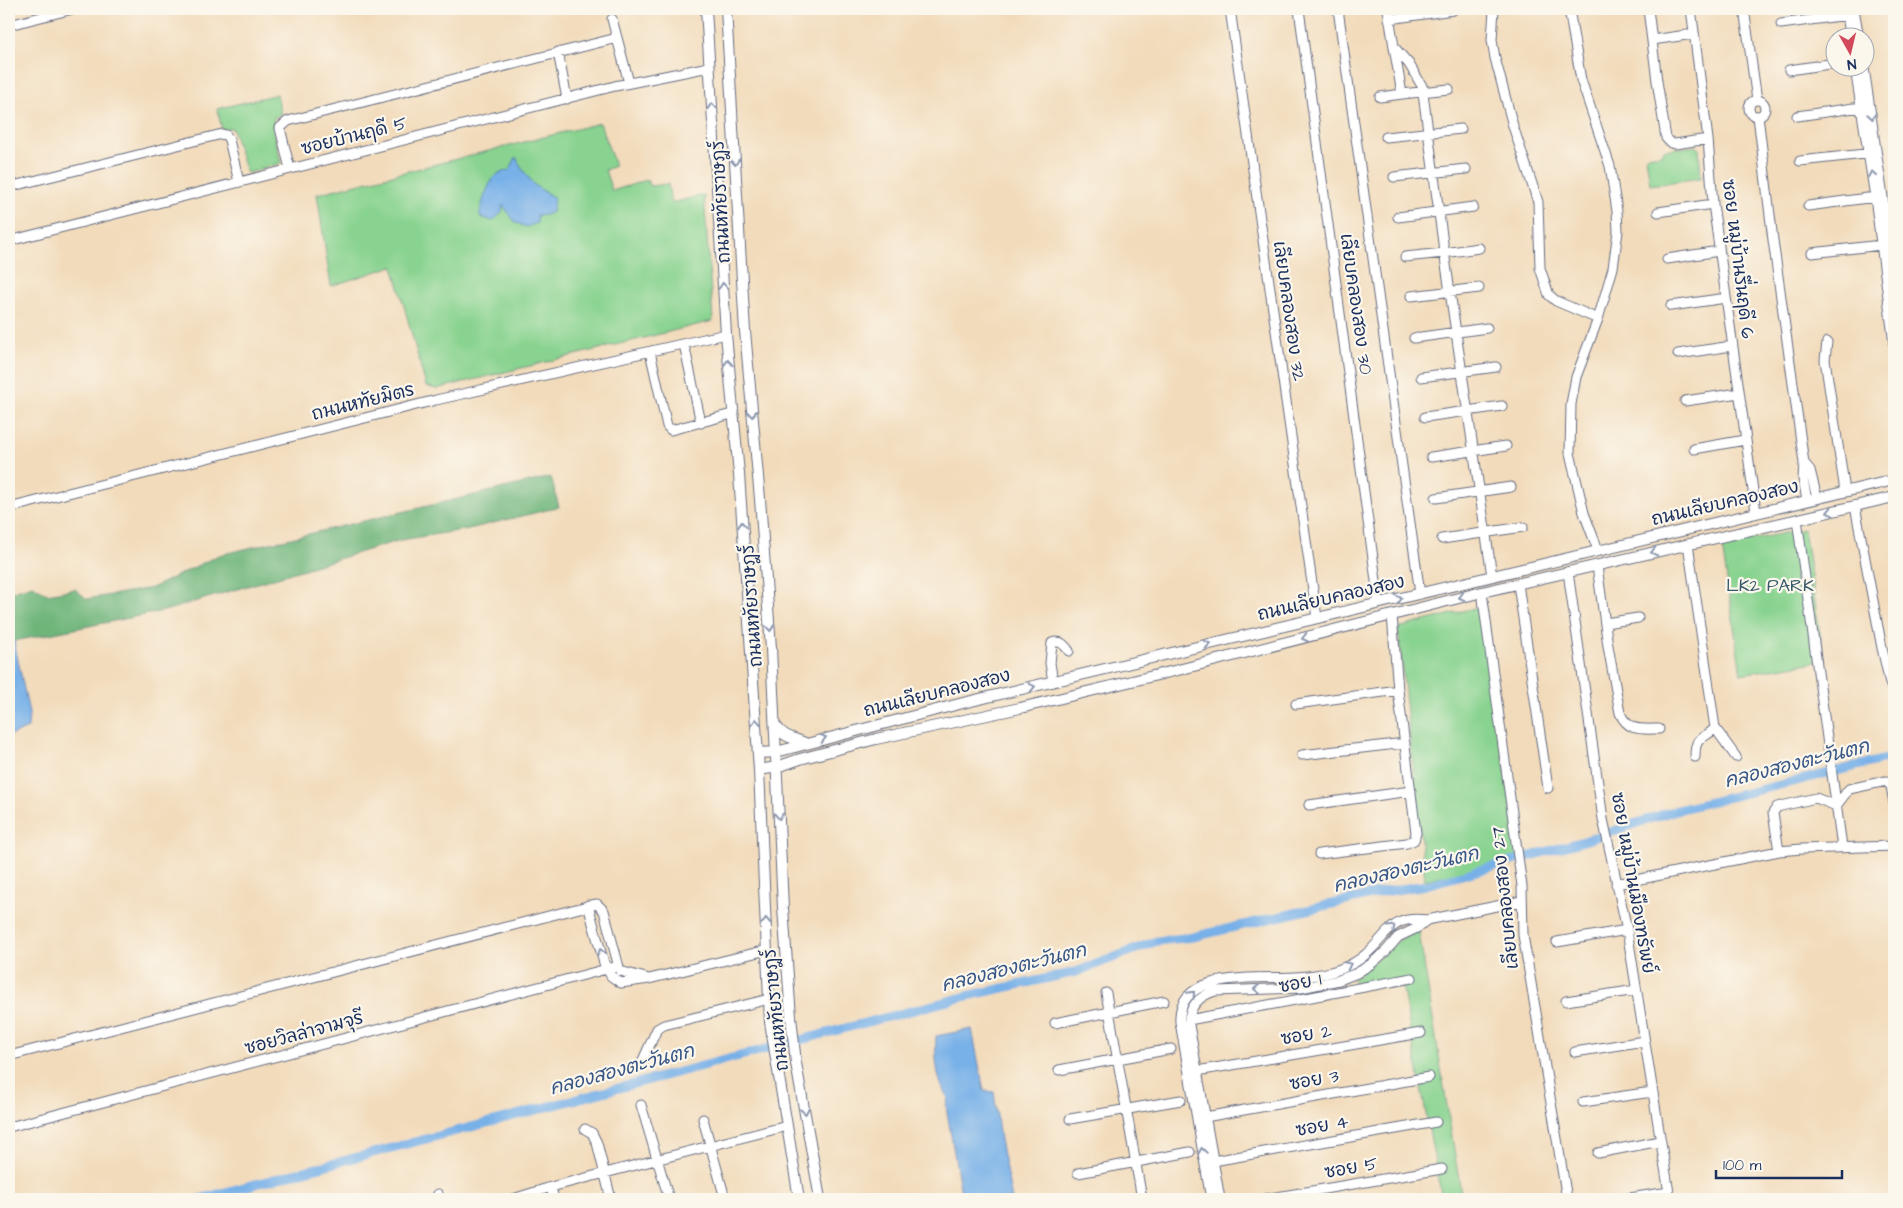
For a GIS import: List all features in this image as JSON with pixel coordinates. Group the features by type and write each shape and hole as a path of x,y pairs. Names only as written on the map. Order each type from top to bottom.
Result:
{"main road":[{"name":"ถนนหทัยราษฎร์","path":"706,9 726,334 739,474 758,753 770,1022 799,1199"},
{"name":"ถนนหทัยราษฎร์","path":"726,9 745,331 760,499 776,726 777,783 791,1017 796,1063 820,1199"},
{"path":"726,334 745,331"},
{"name":"ถนนเลียบคลองสอง","path":"758,753 776,752 805,743 1173,652 1894,480"},
{"name":"ถนนเลียบคลองสอง","path":"759,770 777,767 876,739 1020,708 1178,670 1482,592 1894,496"},
{"path":"1173,652 1178,670"},
{"path":"776,726 784,736 805,743"},
{"path":"777,783 789,768 800,759"}],"street":[{"path":"9,24 73,9"},
{"name":"เลียบคลองสอง 32","path":"1230,9 1317,618"},
{"name":"เลียบคลองสอง 30","path":"1299,9 1379,604"},
{"path":"1338,9 1420,594"},
{"path":"1388,9 1402,94"},
{"path":"1494,9 1492,40 1498,74 1512,126 1538,202 1540,268 1544,283 1549,295 1556,302 1598,319"},
{"path":"1569,9 1581,80 1607,157 1613,181 1617,211 1616,252 1598,319 1576,377 1571,404 1570,453 1584,513 1598,550"},
{"path":"1648,9 1658,91 1668,140 1674,144 1708,139"},
{"name":"ซอย หมู่บ้านรื่นฤดี 6","path":"1691,9 1708,139 1713,204 1756,512"},
{"path":"1744,9 1757,100 1763,103 1765,109 1764,113 1758,116 1804,463 1803,479 1807,500"},
{"path":"1390,18 1453,10"},
{"path":"1782,24 1849,11"},
{"path":"1849,11 1850,28"},
{"path":"1849,11 1855,28"},
{"path":"612,19 629,83"},
{"path":"1652,40 1694,34"},
{"path":"290,169 280,128 288,120 617,38"},
{"path":"1394,47 1409,64 1422,86 1444,253 1492,576"},
{"path":"558,52 567,99"},
{"path":"1789,70 1826,64"},
{"name":"ซอยบ้านฤดี 5","path":"9,241 629,83 709,67"},
{"path":"1857,78 1861,107 1873,153 1894,272"},
{"path":"1865,78 1881,245 1892,305 1894,344"},
{"path":"1380,97 1450,89"},
{"path":"1796,116 1861,107"},
{"path":"1386,137 1461,129"},
{"path":"9,187 222,134 226,135 229,140 239,182"},
{"path":"1800,161 1873,153"},
{"path":"1394,177 1466,169"},
{"path":"1808,206 1876,197"},
{"path":"1658,212 1713,204"},
{"path":"1398,217 1473,208"},
{"path":"1812,253 1881,245"},
{"path":"1405,257 1479,248"},
{"path":"1667,259 1720,252"},
{"path":"1411,296 1479,288"},
{"path":"1672,306 1726,298"},
{"path":"1414,338 1487,328"},
{"name":"ถนนหทัยมิตร","path":"9,508 436,400 726,334"},
{"path":"1827,342 1825,360 1845,491"},
{"path":"684,344 701,422"},
{"path":"1678,354 1732,346"},
{"path":"650,352 666,426 671,430 732,414"},
{"path":"1422,377 1496,366"},
{"path":"1685,401 1739,393"},
{"path":"1425,417 1502,406"},
{"path":"1694,449 1745,440"},
{"path":"1431,457 1506,446"},
{"path":"1804,463 1810,470 1818,498"},
{"path":"1436,498 1511,487"},
{"path":"1855,506 1882,648 1894,693"},
{"path":"1797,520 1842,847"},
{"path":"1442,539 1523,527"},
{"path":"1688,544 1715,728 1736,757"},
{"path":"1597,566 1620,713 1624,721 1637,729 1659,729"},
{"name":"ซอย หมู่บ้านเมืองทรัพย์","path":"1568,572 1603,819 1627,930 1669,1196"},
{"path":"1518,584 1548,788"},
{"name":"เลียบคลองสอง 27","path":"1482,592 1497,692 1522,901 1523,935 1567,1199"},
{"path":"1319,854 1407,843 1414,840 1416,833 1398,690 1392,616"},
{"path":"1605,623 1638,618"},
{"path":"1053,682 1050,664 1052,643 1061,642 1065,644 1069,651"},
{"path":"1296,704 1398,690"},
{"path":"1695,757 1696,742 1715,728"},
{"path":"1302,755 1405,743"},
{"path":"1836,803 1850,789 1886,781 1891,786 1894,804"},
{"path":"1308,805 1411,791"},
{"path":"1779,851 1773,813 1777,807 1816,798 1836,803"},
{"path":"1616,884 1779,851 1894,846"},
{"path":"1211,1199 1180,1022 1180,1013 1184,1004 1195,989 1214,981 1236,978 1292,978 1329,972 1347,966 1364,956 1396,924 1404,920 1412,918 1427,920 1522,901"},
{"path":"9,1056 597,904 604,911 618,966 623,973 649,979"},
{"path":"588,906 607,970 611,976 621,983 649,979 767,950"},
{"path":"1220,1199 1189,1019 1193,1006 1202,996 1215,991 1296,988 1339,980 1370,964 1386,951 1398,937 1417,928 1427,920"},
{"path":"1557,942 1627,930"},
{"path":"1364,956 1370,964"},
{"name":"ซอยวิลล่าจามจุรี","path":"9,1127 618,966"},
{"path":"1292,978 1303,999"},
{"name":"ซอย 1","path":"1194,1019 1412,978"},
{"path":"1566,1000 1636,990"},
{"path":"1106,993 1142,1199"},
{"path":"643,1060 657,1029 664,1025 769,999"},
{"path":"1055,1022 1109,1010 1164,1001"},
{"name":"ซอย 2","path":"1197,1070 1421,1033"},
{"path":"1575,1052 1644,1041"},
{"path":"1059,1070 1171,1050"},
{"name":"ซอย 3","path":"1205,1117 1429,1077"},
{"path":"1583,1102 1652,1092"},
{"path":"1070,1119 1181,1100"},
{"path":"641,1105 669,1199"},
{"path":"703,1118 724,1191"},
{"name":"ซอย 4","path":"1213,1161 1436,1122"},
{"path":"513,1199 787,1126"},
{"path":"585,1129 592,1133 597,1143 611,1199"},
{"path":"1598,1153 1660,1141"},
{"path":"1078,1173 1190,1152"},
{"name":"ซอย 5","path":"1264,1199 1442,1169"},
{"path":"551,1188 554,1199"},
{"path":"1623,1199 1669,1196"}],"green space":[{"path":"277,94 281,114 274,118 273,126 281,163 249,173 246,172 232,128 222,129 217,109"},
{"path":"600,123 615,166 605,170 612,191 647,180 650,186 668,184 671,203 704,195 713,321 436,389 426,386 393,266 331,286 317,194","holes":["516,157 520,166 534,185 554,198 537,214 515,221 502,204 485,197 493,179 510,170"]},
{"path":"1695,146 1699,149 1701,178 1650,185 1646,156 1661,154 1664,150"},
{"path":"551,477 559,507 469,529 401,540 164,611 9,642 9,614 11,613 9,592 33,585 47,594 75,589 87,599 152,588 219,555"},
{"name":"LK2 PARK","path":"1804,529 1822,648 1822,661 1741,674 1722,546"},
{"path":"1478,607 1520,859 1425,880 1398,628"},
{"path":"1419,932 1462,1199 1442,1199 1402,986 1390,982 1365,983 1352,980 1401,939"}],"water":[{"path":"516,157 520,166 534,185 554,198 552,212 546,215 537,215 537,223 526,227 515,222 503,205 502,212 493,221 480,217 487,189 493,179 498,174 510,170"},
{"path":"14,641 29,713 28,728 9,736 9,642"},
{"path":"972,1029 984,1091 994,1092 1000,1140 1012,1199 962,1199 946,1106 948,1098 941,1084 937,1068 936,1036"}],"waterway":[{"name":"คลองสองตะวันตก","path":"199,1199 967,996 1076,972 1157,941 1193,937 1383,892 1426,885 1584,841 1673,811 1894,757"}]}
